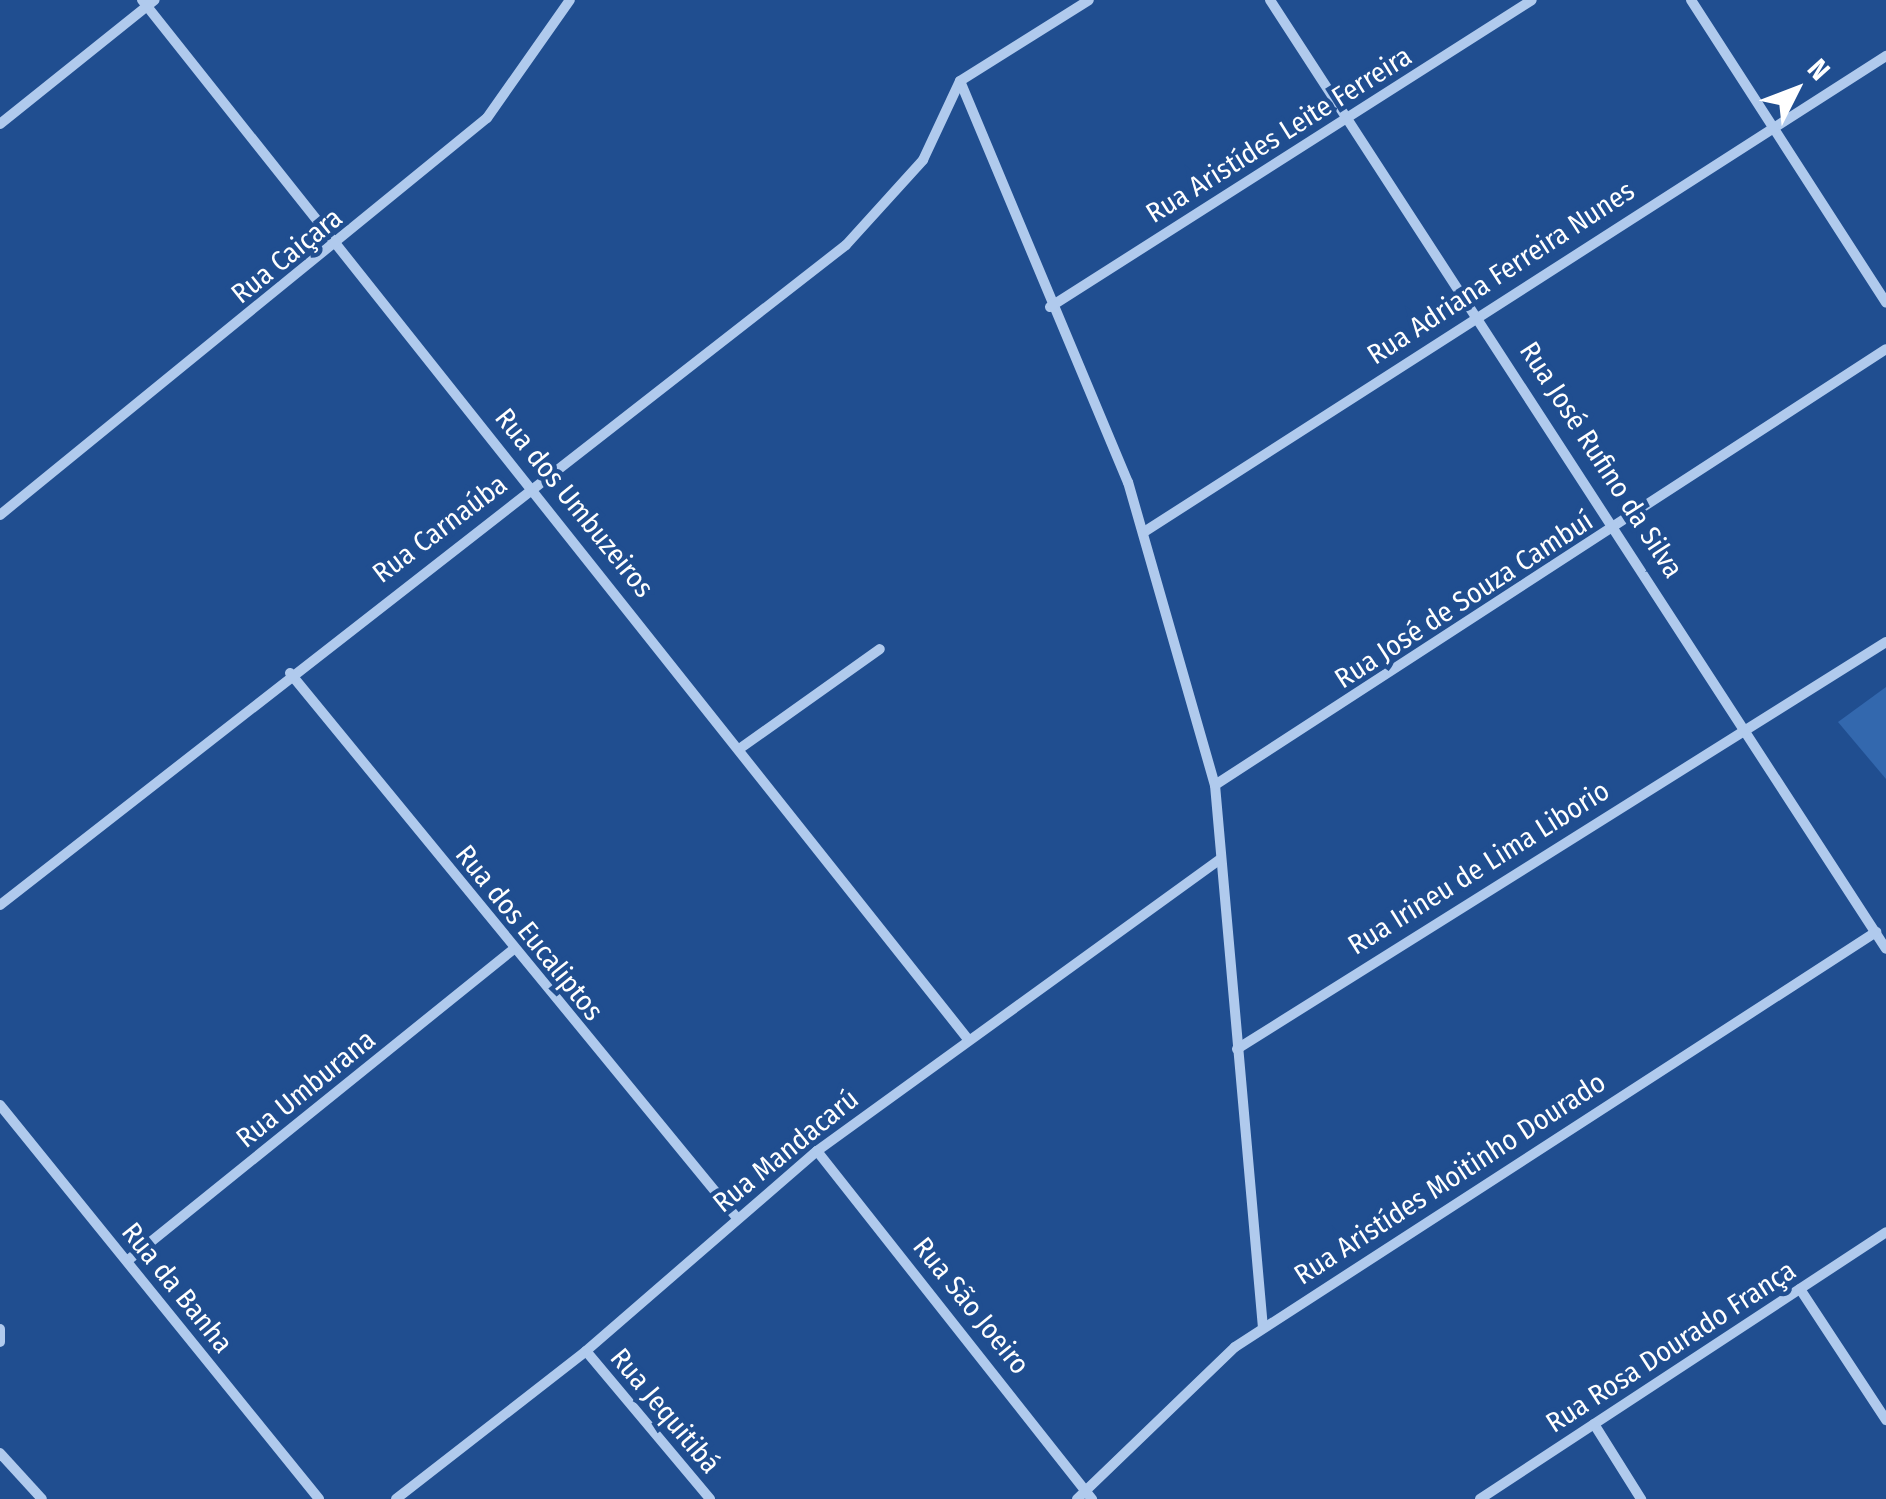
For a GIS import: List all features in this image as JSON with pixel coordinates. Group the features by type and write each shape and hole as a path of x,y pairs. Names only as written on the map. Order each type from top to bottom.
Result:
{"street":[{"name":"Rua Caiçara","path":"0,515 338,244 486,118 570,0"},
{"path":"1088,0 960,81 1144,532 1215,786 1262,1328"},
{"name":"Rua José Rufino da Silva","path":"1270,0 1620,527 1886,949"},
{"name":"Rua Aristídes Leite Ferreira","path":"1050,307 1532,0"},
{"path":"1691,0 1886,303"},
{"name":"Rua dos Umbuzeiros","path":"148,2 742,747 967,1038"},
{"path":"0,124 148,2"},
{"name":"Rua Adriana Ferreira Nunes","path":"1144,532 1478,313 1886,56"},
{"name":"Rua Carnaúba","path":"0,905 290,673 532,487 706,362 846,245 924,160 960,81"},
{"name":"Rua José de Souza Cambuí","path":"1215,786 1620,527 1886,349"},
{"name":"Rua Irineu de Lima Liborio","path":"1237,1049 1886,642"},
{"path":"742,747 880,649"},
{"name":"Rua dos Eucaliptos","path":"290,673 512,950 738,1218"},
{"name":"Rua Mandacarú","path":"396,1499 586,1351 817,1151 967,1038 1220,859"},
{"name":"Rua Aristídes Moitinho Dourado","path":"1077,1499 1091,1494 1262,1328 1876,932"},
{"name":"Rua Umburana","path":"127,1261 512,950"},
{"name":"Rua da Banha","path":"0,1105 319,1499"},
{"name":"Rua São Joeiro","path":"817,1151 1091,1494"},
{"name":"Rua Rosa Dourado França","path":"1480,1499 1886,1232"},
{"path":"1800,1289 1886,1420"},
{"path":"0,1329 0,1342"},
{"name":"Rua Jequitibá","path":"586,1351 710,1499"},
{"path":"1594,1424 1641,1499"},
{"path":"0,1452 42,1499"}],"shaded area":[{"path":"1886,687 1886,779 1838,722"}]}
